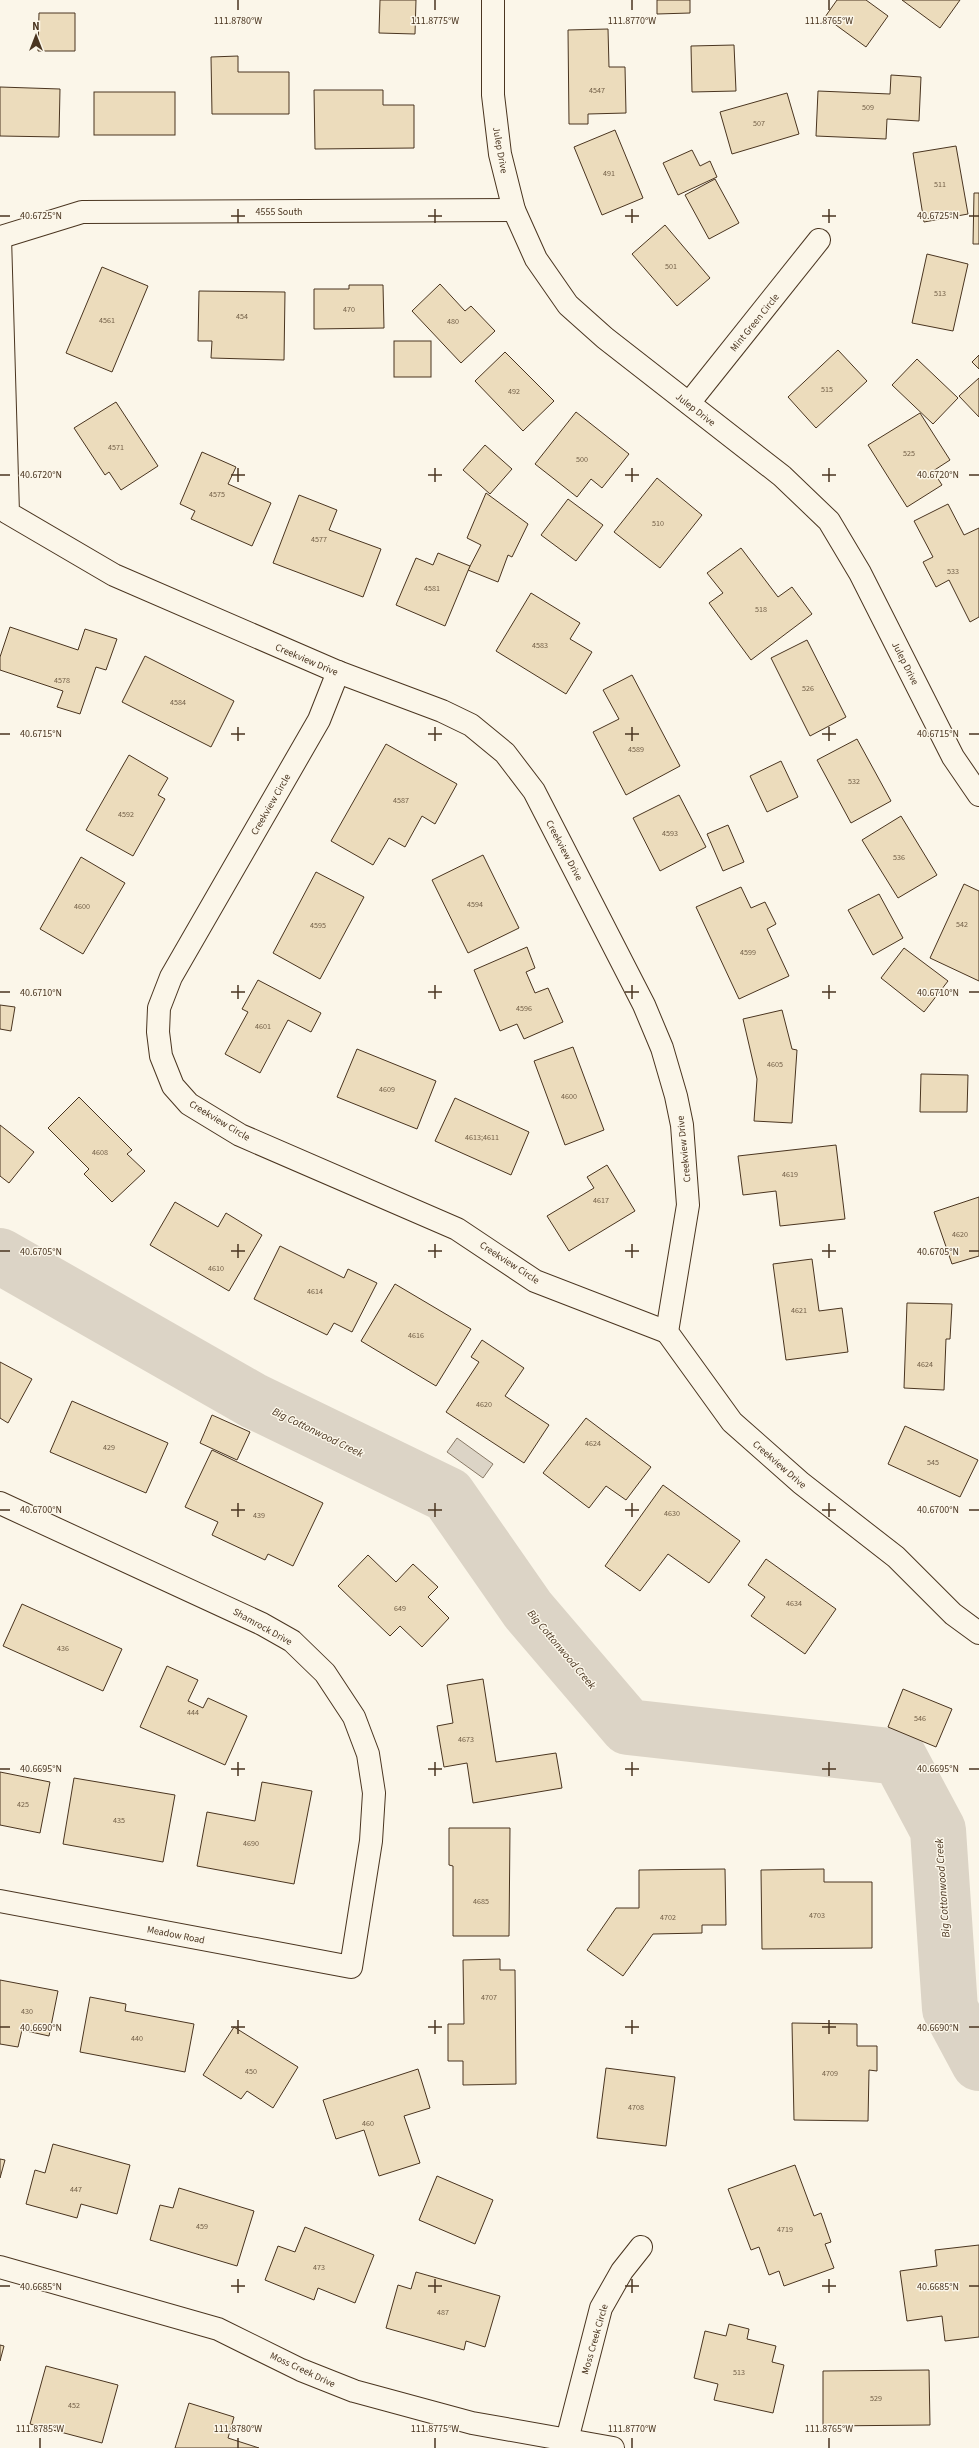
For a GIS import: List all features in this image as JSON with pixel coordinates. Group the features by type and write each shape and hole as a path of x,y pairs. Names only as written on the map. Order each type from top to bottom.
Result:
{"street":[{"name":"Julep Drive","path":"493,0 493,95 500,154 514,210 536,259 568,305 605,338 782,476 829,521 860,573 953,757 979,795"},
{"name":"4555 South","path":"0,237 82,212 514,210"},
{"name":"Creekview Drive","path":"0,237 8,513 114,575 338,672 442,711 471,725 505,753 534,791 644,1005 662,1048 676,1096 682,1125 688,1205 667,1332 732,1422 801,1483 896,1557 954,1614 979,1633"},
{"name":"Mint Green Circle","path":"689,403 819,240"},
{"name":"Creekview Circle","path":"338,672 319,720 170,977 159,1008 158,1032 162,1056 173,1086 189,1104 240,1135 457,1229 535,1280 667,1332"},
{"name":"Shamrock Drive","path":"0,1504 262,1624 292,1641 325,1673 354,1717 368,1754 374,1793 371,1841 351,1967"},
{"name":"Meadow Road","path":"0,1901 351,1967"},
{"name":"Moss Creek Circle","path":"567,2440 601,2308 622,2271 641,2247"},
{"name":"Moss Creek Drive","path":"0,2267 218,2328 301,2370 354,2391 472,2423 613,2448"}],"shaded area":[{"path":"457,1438 493,1464 483,1478 447,1452"}],"building":[{"path":"380,0 416,0 415,34 379,33"},
{"path":"657,0 690,0 690,13 657,14"},
{"path":"837,0 866,0 888,16 866,47 825,17"},
{"path":"902,0 960,0 940,28"},
{"path":"39,13 75,13 75,51 38,51"},
{"path":"608,29 609,67 625,67 626,113 588,114 588,124 569,124 568,30"},
{"path":"734,45 736,91 692,92 691,46"},
{"path":"238,56 238,72 289,72 289,114 212,114 211,57"},
{"path":"891,75 921,77 919,121 887,119 886,139 816,136 818,91 890,94"},
{"path":"0,87 60,89 59,137 0,136"},
{"path":"314,90 383,90 383,105 414,105 414,148 315,149"},
{"path":"94,92 175,92 175,135 94,135"},
{"path":"787,93 799,134 732,154 720,112"},
{"path":"615,130 643,198 602,215 574,147"},
{"path":"956,146 968,214 924,222 913,153"},
{"path":"692,150 700,166 710,161 717,177 678,195 663,163"},
{"path":"715,179 739,223 709,239 685,195"},
{"path":"974,193 979,193 979,244 973,244"},
{"path":"665,225 710,278 677,306 632,254"},
{"path":"927,254 968,264 953,331 912,323"},
{"path":"102,267 148,286 112,372 66,353"},
{"path":"440,284 465,311 471,306 495,331 461,363 412,311"},
{"path":"349,285 383,285 384,328 314,329 314,289 349,289"},
{"path":"199,291 285,292 284,360 211,358 212,341 198,341"},
{"path":"394,341 431,341 431,377 394,377"},
{"path":"838,350 867,381 816,428 788,397"},
{"path":"505,352 554,401 523,431 475,381"},
{"path":"979,355 979,369 972,362"},
{"path":"917,359 958,398 933,424 892,385"},
{"path":"979,378 979,417 959,396"},
{"path":"116,402 158,466 121,490 109,472 105,475 74,428"},
{"path":"576,412 629,454 602,488 591,479 577,497 535,464"},
{"path":"920,413 950,460 933,471 942,485 907,507 868,445"},
{"path":"485,445 512,469 490,494 463,470"},
{"path":"202,452 236,467 228,484 271,503 252,546 191,519 195,511 180,504"},
{"path":"657,478 702,515 660,568 614,532"},
{"path":"486,493 528,524 512,557 508,555 498,582 468,570 481,545 467,538"},
{"path":"299,495 337,510 329,530 381,549 363,597 273,563"},
{"path":"568,499 603,525 576,561 541,535"},
{"path":"948,504 964,535 979,528 979,617 970,622 949,580 936,587 923,562 933,557 914,521"},
{"path":"741,548 778,597 792,587 812,614 751,660 709,603 723,593 707,573"},
{"path":"438,553 470,566 445,626 396,605 416,558 433,565"},
{"path":"531,593 580,623 570,639 592,652 566,694 496,651"},
{"path":"10,627 78,650 85,629 117,639 106,670 96,667 80,714 57,707 63,691 0,670 0,657"},
{"path":"807,640 846,717 810,736 771,658"},
{"path":"145,656 234,701 211,747 122,702"},
{"path":"632,675 680,766 626,795 593,732 619,719 603,690"},
{"path":"857,739 891,801 851,823 817,760"},
{"path":"386,744 457,784 435,824 422,816 405,847 389,838 373,865 331,841"},
{"path":"129,755 168,778 158,795 165,799 133,856 86,830"},
{"path":"781,761 798,797 767,812 750,776"},
{"path":"679,795 706,847 660,871 633,818"},
{"path":"901,816 937,875 898,898 862,840"},
{"path":"728,825 744,862 723,871 707,834"},
{"path":"483,855 519,928 468,953 432,880"},
{"path":"81,857 125,883 83,954 40,929"},
{"path":"316,872 364,897 320,979 273,953"},
{"path":"964,884 979,891 979,981 930,958"},
{"path":"741,887 751,908 765,902 776,924 767,929 789,976 739,999 696,907"},
{"path":"879,894 903,938 873,955 848,910"},
{"path":"527,947 535,968 526,972 535,993 548,988 563,1022 524,1039 517,1024 500,1031 474,970"},
{"path":"904,948 948,981 924,1012 881,978"},
{"path":"258,980 321,1013 311,1032 288,1020 260,1073 225,1054 248,1012 242,1009"},
{"path":"0,1005 15,1007 11,1031 0,1029"},
{"path":"782,1010 792,1049 797,1050 792,1123 754,1121 757,1079 743,1019"},
{"path":"573,1047 604,1130 565,1145 534,1061"},
{"path":"357,1049 436,1081 417,1129 337,1097"},
{"path":"921,1074 968,1075 967,1112 920,1112"},
{"path":"79,1097 132,1150 127,1154 145,1171 112,1202 84,1174 89,1169 48,1128"},
{"path":"455,1098 529,1132 511,1175 435,1141"},
{"path":"0,1125 34,1152 9,1183 0,1176"},
{"path":"836,1145 845,1219 780,1226 776,1191 743,1195 738,1156"},
{"path":"607,1165 635,1211 569,1251 547,1216 594,1188 587,1177"},
{"path":"979,1197 979,1256 952,1264 934,1212"},
{"path":"175,1202 218,1227 226,1213 262,1235 229,1291 150,1245"},
{"path":"280,1246 344,1278 348,1269 377,1283 352,1332 334,1323 327,1335 254,1299"},
{"path":"812,1259 819,1311 842,1308 848,1352 786,1360 773,1264"},
{"path":"395,1284 471,1329 436,1386 361,1341"},
{"path":"907,1303 952,1304 950,1339 946,1339 944,1390 904,1388"},
{"path":"482,1340 524,1368 505,1396 549,1425 524,1463 446,1412 479,1362 471,1357"},
{"path":"0,1362 32,1379 8,1423 0,1418"},
{"path":"72,1401 168,1443 146,1493 50,1452"},
{"path":"212,1415 250,1432 237,1460 200,1443"},
{"path":"586,1418 651,1467 626,1500 606,1486 589,1508 543,1473"},
{"path":"905,1426 978,1460 960,1497 888,1464"},
{"path":"212,1450 323,1503 293,1566 268,1554 265,1560 212,1535 218,1522 185,1507"},
{"path":"663,1485 740,1541 709,1583 668,1554 640,1591 605,1566"},
{"path":"368,1555 396,1582 413,1564 438,1587 428,1597 449,1618 422,1647 400,1626 390,1636 338,1586"},
{"path":"766,1559 836,1609 805,1654 751,1616 765,1597 748,1585"},
{"path":"22,1604 122,1649 103,1691 3,1646"},
{"path":"167,1666 198,1680 188,1701 203,1708 208,1698 247,1716 225,1765 140,1727"},
{"path":"483,1679 496,1762 556,1753 562,1788 473,1803 467,1763 444,1767 437,1726 453,1723 447,1685"},
{"path":"903,1689 952,1709 936,1747 888,1727"},
{"path":"0,1772 50,1782 40,1833 0,1825"},
{"path":"74,1778 175,1795 163,1862 63,1844"},
{"path":"262,1782 312,1791 294,1884 197,1866 207,1812 255,1821"},
{"path":"449,1828 510,1828 509,1936 453,1936 453,1866 449,1865"},
{"path":"725,1869 726,1925 702,1925 702,1933 653,1934 623,1976 587,1950 616,1908 639,1908 639,1870"},
{"path":"824,1869 824,1882 872,1882 872,1948 762,1949 761,1870"},
{"path":"500,1959 500,1970 515,1970 516,2084 463,2085 463,2061 448,2061 448,2024 464,2024 463,1960"},
{"path":"0,1980 58,1991 49,2036 22,2030 18,2047 0,2044"},
{"path":"90,1997 126,2004 125,2011 194,2024 185,2072 80,2052"},
{"path":"792,2023 857,2024 857,2046 877,2046 877,2071 869,2070 868,2121 794,2120"},
{"path":"234,2027 298,2067 273,2108 247,2091 241,2099 203,2075"},
{"path":"606,2068 675,2077 666,2146 597,2138"},
{"path":"418,2069 430,2108 404,2116 420,2163 379,2176 364,2130 336,2139 323,2100"},
{"path":"53,2144 130,2165 117,2214 81,2204 77,2218 26,2204 35,2170 45,2173"},
{"path":"0,2159 5,2160 0,2178"},
{"path":"795,2165 814,2216 821,2213 831,2242 825,2244 834,2268 784,2286 779,2271 769,2275 759,2247 751,2250 728,2189"},
{"path":"437,2176 493,2200 475,2244 419,2220"},
{"path":"179,2188 254,2211 237,2266 150,2240 160,2205 173,2208"},
{"path":"305,2227 374,2255 355,2303 318,2288 314,2300 265,2280 278,2246 295,2252"},
{"path":"979,2245 979,2337 945,2341 942,2316 907,2321 900,2271 937,2266 935,2250"},
{"path":"416,2272 500,2296 485,2347 466,2341 464,2350 386,2328 398,2285 411,2289"},
{"path":"729,2324 749,2329 747,2339 776,2346 772,2362 784,2365 773,2413 714,2400 718,2384 694,2378 705,2331 726,2336"},
{"path":"0,2345 4,2346 0,2361"},
{"path":"46,2366 118,2385 102,2443 30,2424"},
{"path":"929,2370 930,2425 823,2426 823,2371"},
{"path":"189,2403 234,2417 228,2438 259,2448 175,2448"}],"waterway":[{"name":"Big Cottonwood Creek","path":"0,1256 254,1401 448,1495 528,1610 628,1727 899,1757 938,1830 950,2009 979,2063"}]}
